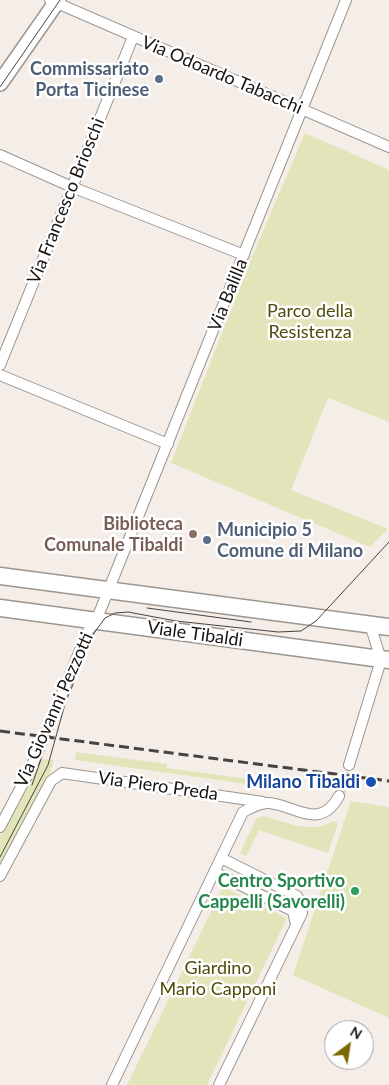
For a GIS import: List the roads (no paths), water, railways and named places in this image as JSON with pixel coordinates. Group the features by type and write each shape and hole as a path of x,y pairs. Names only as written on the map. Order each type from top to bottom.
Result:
{"main road":[{"name":"Viale Tibaldi","path":"0,576 389,627"},
{"name":"Viale Tibaldi","path":"0,608 386,657"}],"street":[{"name":"Via Balilla","path":"107,590 168,444 346,0"},
{"name":"Via Odoardo Tabacchi","path":"54,1 389,147"},
{"path":"0,83 5,65 54,1"},
{"name":"Via Francesco Brioschi","path":"0,365 133,37"},
{"path":"0,155 72,187 244,255"},
{"path":"0,375 168,444"},
{"name":"Via Giovanni Pezzotti","path":"0,828 30,770 88,631 96,621 107,590"},
{"path":"349,765 386,657 370,624"},
{"name":"Via Piero Preda","path":"51,781 55,776 66,772 269,803 309,814 321,814 333,806 339,796"},
{"name":"Via Giovanni Pezzotti","path":"0,876 51,781"},
{"path":"228,796 238,803 243,812"},
{"path":"112,1085 243,812 269,803"},
{"path":"219,1085 302,913 297,896 221,858"},
{"path":"214,872 293,911 296,925"}],"tunnel":[{"path":"339,796 349,765"}],"tram line":[{"path":"0,87 60,0"},
{"path":"0,857 48,765 65,704 94,633 105,618 115,613 128,612 176,621 278,632 301,631 316,621 389,542"},
{"path":"147,608 251,622"},
{"path":"32,785 56,716"}],"railway":[{"path":"0,731 389,781"}],"place":[{"name":"Commissariato Porta Ticinese","path":"159,79"},
{"name":"Biblioteca Comunale Tibaldi","path":"193,534"},
{"name":"Municipio 5 Comune di Milano","path":"207,540"},
{"name":"Milano Tibaldi","path":"371,782"},
{"name":"Centro Sportivo Cappelli (Savorelli)","path":"355,891"}],"park label":[{"name":"Parco della Resistenza","path":"310,321"},
{"name":"Giardino Mario Capponi","path":"218,978"}]}
